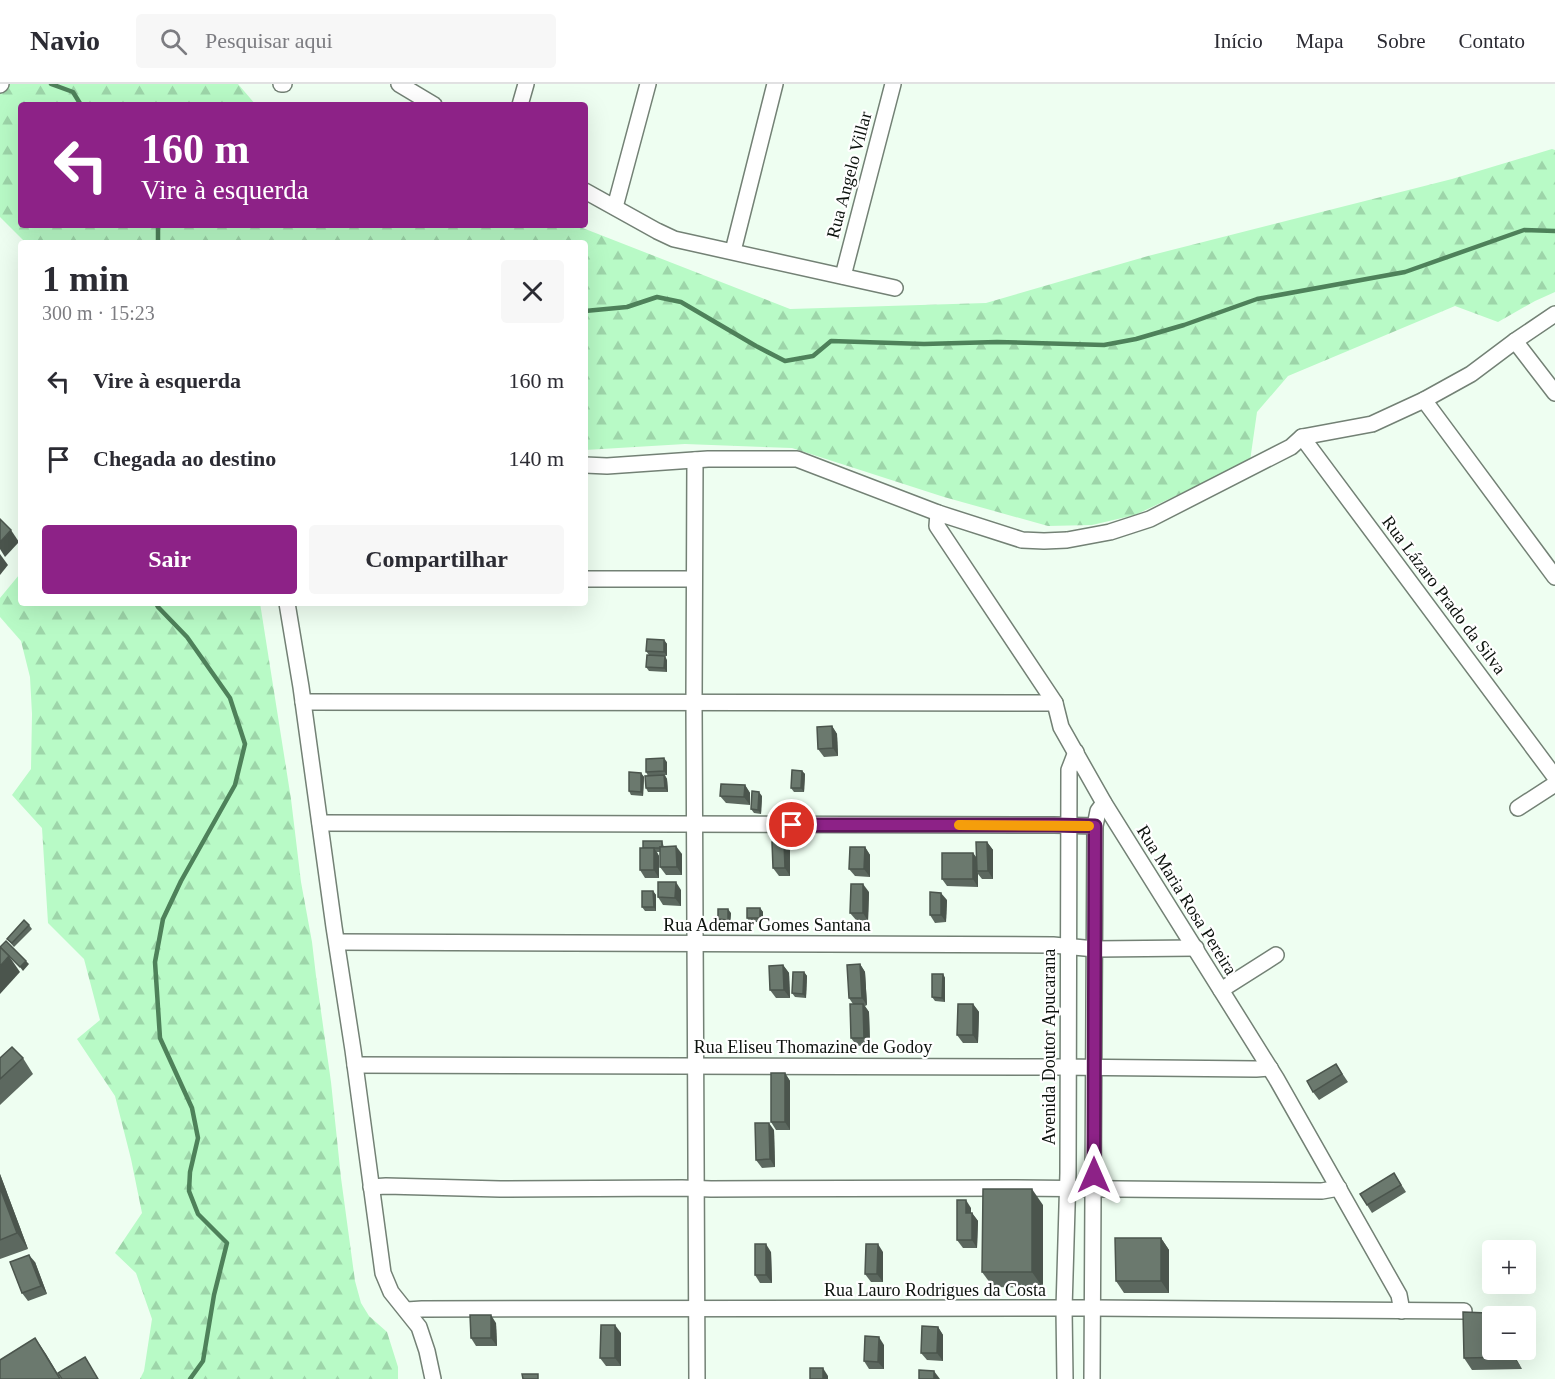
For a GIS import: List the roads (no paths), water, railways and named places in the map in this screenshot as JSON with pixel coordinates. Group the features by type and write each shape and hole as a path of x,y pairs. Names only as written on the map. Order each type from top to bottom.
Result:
{"street":[{"path":"521,102 526,84"},
{"path":"615,207 648,84"},
{"path":"733,251 775,84"},
{"name":"Rua Angelo Villar","path":"843,276 893,84"},
{"path":"404,85 430,102"},
{"path":"588,193 674,239 895,288"},
{"path":"588,464 797,459 938,513 1022,540 1067,540 1110,532 1150,519 1291,447 1302,437 1372,424 1424,400 1471,374 1515,340 1555,314"},
{"path":"1515,340 1555,393"},
{"path":"1424,400 1555,577"},
{"name":"Rua Lázaro Prado da Silva","path":"1302,437 1555,777"},
{"path":"695,460 696,1379"},
{"name":"Rua Maria Rosa Pereira","path":"938,513 937,526 1054,703 1061,727 1104,803 1270,1068 1399,1295 1402,1311"},
{"path":"588,579 694,579"},
{"path":"287,606 383,1273 391,1292 419,1327 433,1379"},
{"path":"303,702 1054,703"},
{"name":"Avenida Doutor Apucarana","path":"1065,1379 1069,770 1076,752"},
{"path":"1518,808 1555,784"},
{"path":"1092,1379 1095,826 1098,812 1104,803"},
{"path":"320,823 1095,826"},
{"name":"Rua Ademar Gomes Santana","path":"337,942 1196,948"},
{"path":"1221,990 1276,955"},
{"name":"Rua Eliseu Thomazine de Godoy","path":"355,1065 1270,1068"},
{"path":"371,1187 1322,1191 1339,1188"},
{"name":"Rua Lauro Rodrigues da Costa","path":"407,1310 1093,1308 1464,1311"}],"waterway":[{"path":"51,84 73,92 79,102"},
{"path":"158,228 158,240"},
{"path":"588,311 627,307 657,297 681,302 785,361 813,356 831,341 1104,345 1136,339 1184,325 1257,299 1405,272 1524,230 1555,231"},
{"path":"158,606 187,637 230,698 245,744 235,785 181,881 163,919 155,962 160,1038 192,1108 198,1138 190,1172 189,1191 198,1214 227,1243 214,1295 203,1361 190,1379"}]}
